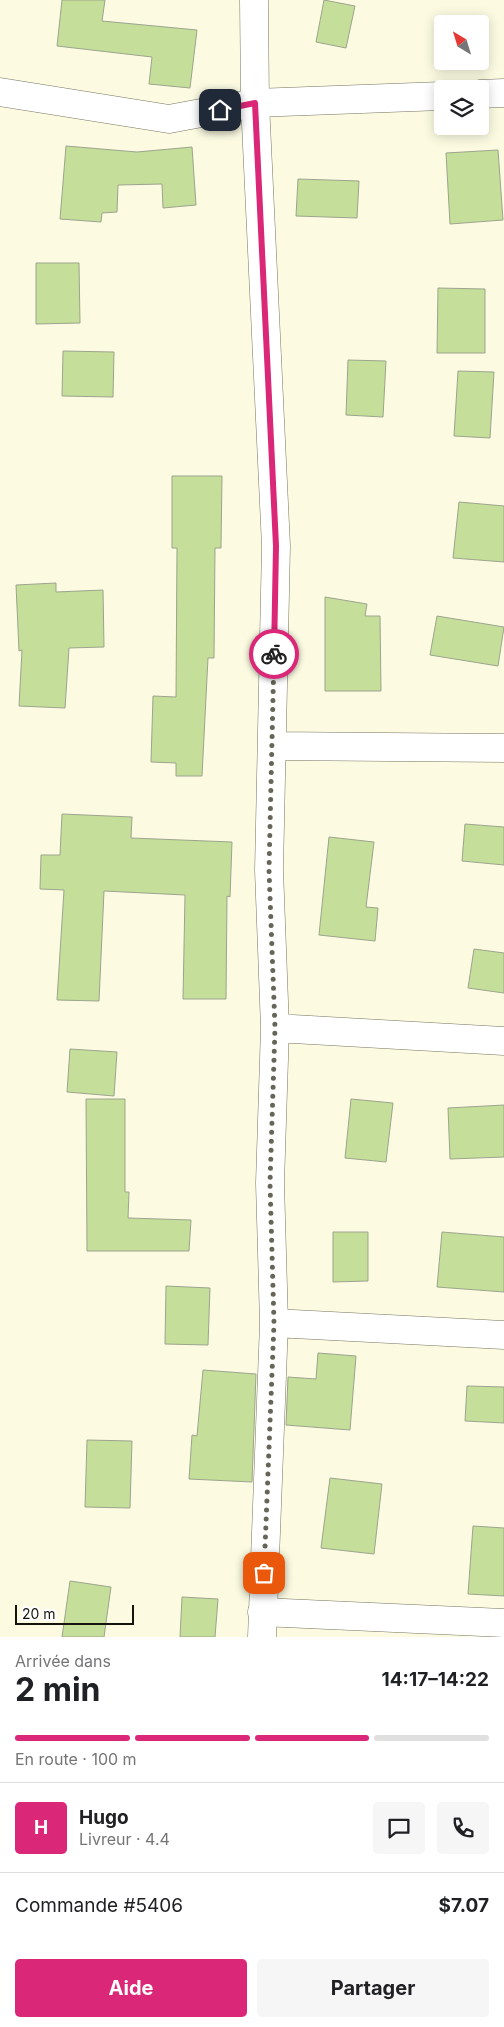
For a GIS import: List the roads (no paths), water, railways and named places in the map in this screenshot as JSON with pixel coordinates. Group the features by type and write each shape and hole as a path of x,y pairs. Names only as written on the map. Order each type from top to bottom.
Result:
{"street":[{"path":"254,0 255,103 276,546 269,870 275,1028 270,1183 274,1323 262,1624 504,1623"},
{"path":"0,92 169,119 255,103 434,96"},
{"path":"489,94 504,93"},
{"path":"272,746 504,748"},
{"path":"275,1028 504,1041"},
{"path":"274,1323 504,1335"}]}
